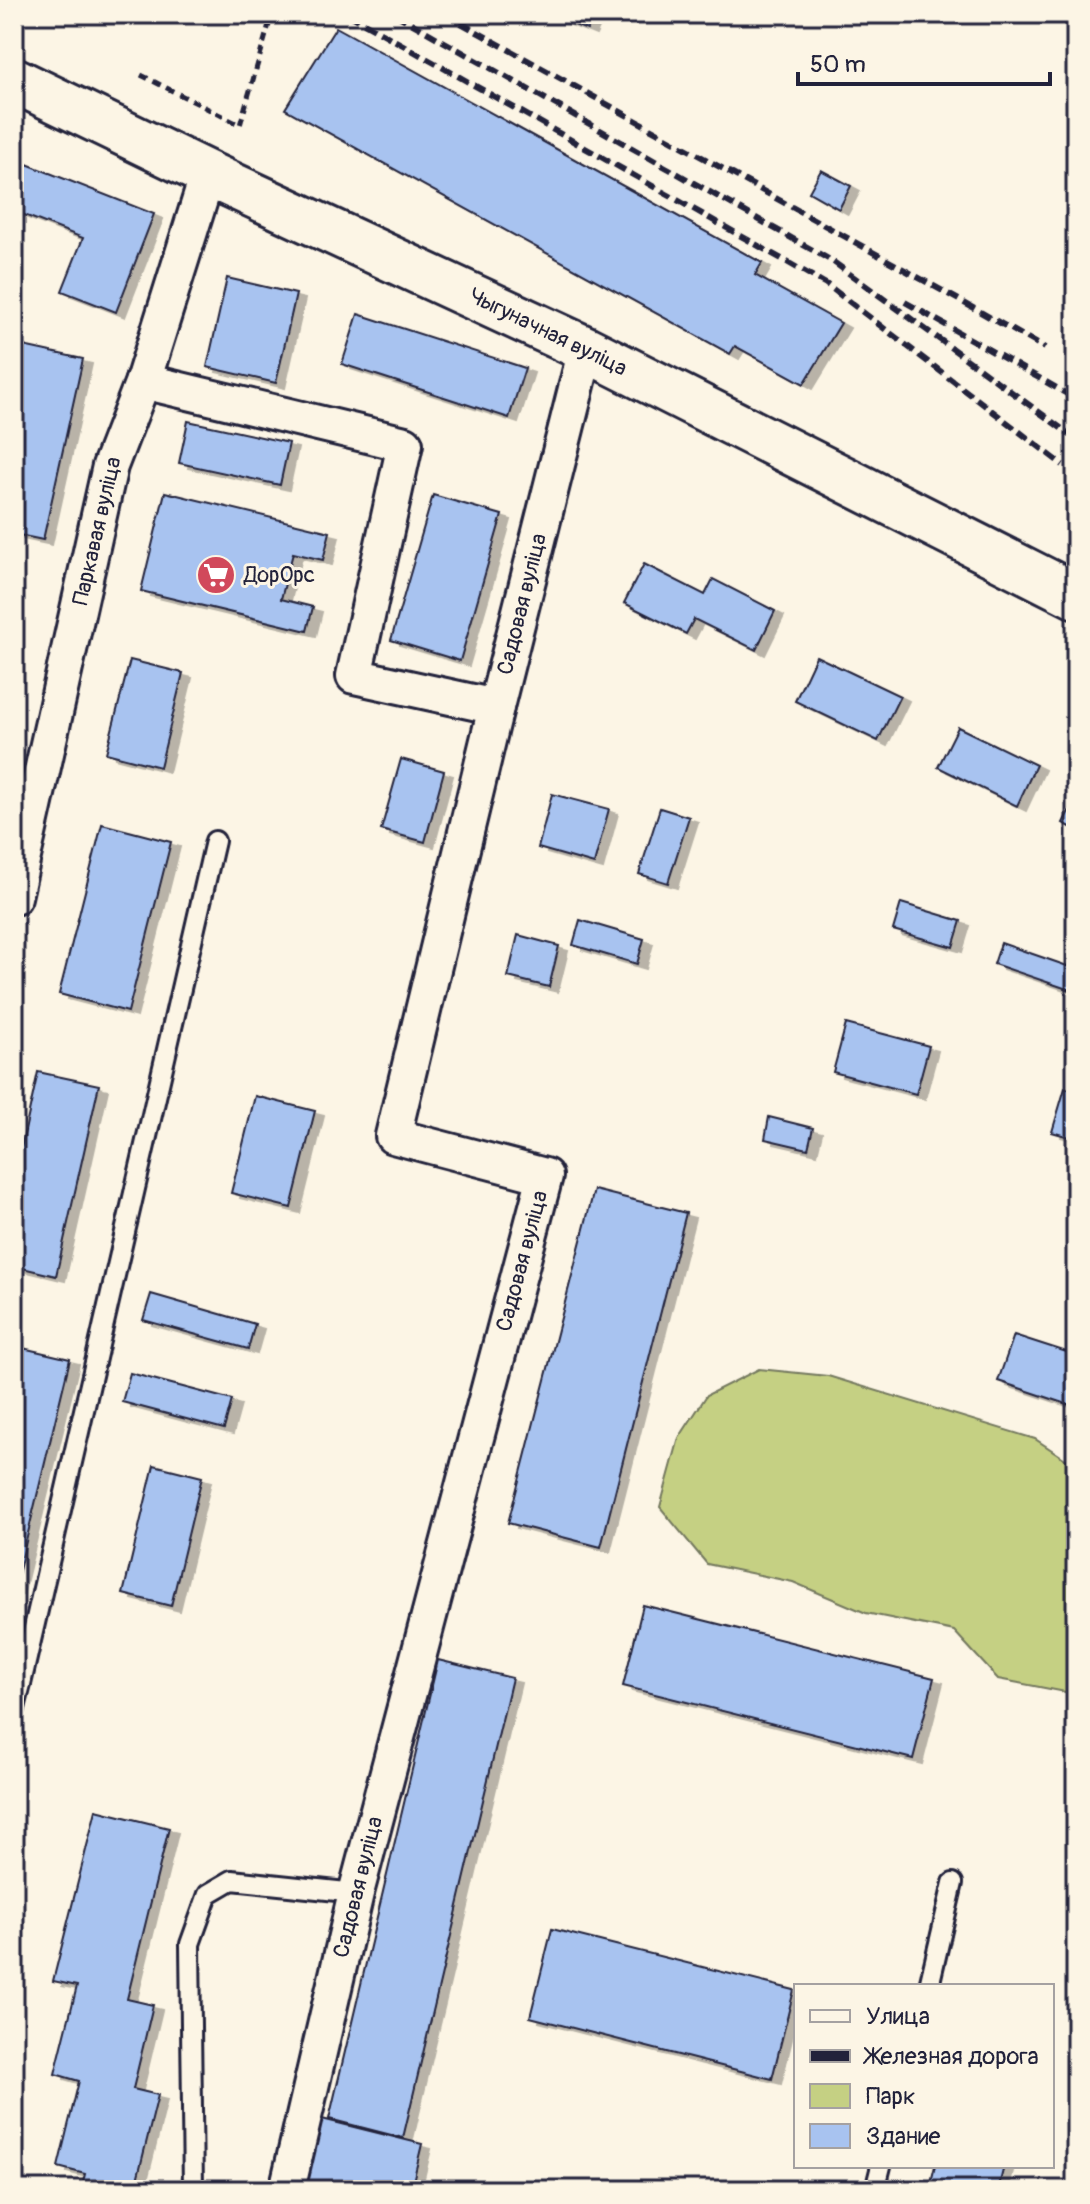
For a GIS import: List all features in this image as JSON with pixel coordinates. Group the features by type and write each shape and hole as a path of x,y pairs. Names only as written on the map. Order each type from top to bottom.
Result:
{"main road":[{"name":"Чыгуначная вуліца","path":"14,80 208,174 586,349 1076,596"}],"street":[{"name":"Паркавая вуліца","path":"14,897 110,466 143,381 208,174"},
{"name":"Садовая вуліца","path":"287,2190 356,1893 545,1176 393,1136 586,349"},
{"path":"143,381 405,444 354,676 496,707"}],"lane":[{"path":"14,1712 17,1683 215,841"},
{"path":"193,2190 190,1944 208,1894 232,1880 356,1893"},
{"path":"929,1984 953,1883"},
{"path":"875,2190 880,2168"}],"path":[{"path":"141,75 240,125 272,14"}],"green space":[{"path":"759,1369 828,1376 1035,1439 1076,1466 1076,1694 998,1679 954,1631 866,1613 793,1582 707,1564 660,1507 679,1438 707,1395"}],"building":[{"path":"560,14 594,14 587,30 559,19"},
{"path":"336,27 762,263 755,275 841,323 804,384 735,346 730,354 285,109"},
{"path":"14,159 154,214 116,312 62,291 83,238 14,211"},
{"path":"821,170 851,186 839,209 809,192"},
{"path":"227,278 296,294 276,383 207,367"},
{"path":"358,314 525,368 509,418 342,364"},
{"path":"14,344 83,359 43,540 14,534"},
{"path":"188,421 289,443 280,485 179,463"},
{"name":"ДорОрс","path":"165,492 330,532 323,560 293,553 281,599 313,607 307,631 141,591"},
{"path":"433,495 502,515 460,661 391,640"},
{"path":"644,564 705,595 713,579 775,611 756,650 694,619 686,634 624,603"},
{"path":"816,656 900,696 878,741 795,701"},
{"path":"130,660 183,673 160,767 106,753"},
{"path":"958,727 1036,765 1017,806 938,767"},
{"path":"401,759 444,771 425,842 381,830"},
{"path":"552,794 609,809 594,864 538,848"},
{"path":"1076,797 1076,830 1063,823"},
{"path":"660,808 689,817 668,883 639,874"},
{"path":"102,824 171,842 128,1012 59,994"},
{"path":"901,903 961,921 953,947 893,930"},
{"path":"580,920 644,939 637,964 573,945"},
{"path":"518,935 559,946 549,987 508,977"},
{"path":"1001,943 1076,969 1076,992 994,964"},
{"path":"846,1024 929,1046 916,1094 833,1072"},
{"path":"38,1072 99,1085 56,1276 14,1266 14,1180"},
{"path":"1065,1088 1076,1091 1076,1139 1052,1132"},
{"path":"255,1096 315,1111 291,1208 231,1193"},
{"path":"769,1117 813,1128 808,1149 765,1139"},
{"path":"594,1190 686,1213 601,1547 508,1523"},
{"path":"151,1294 255,1324 248,1349 143,1320"},
{"path":"1014,1335 1076,1355 1076,1407 998,1381"},
{"path":"14,1346 70,1359 14,1591"},
{"path":"130,1373 232,1400 224,1429 122,1402"},
{"path":"154,1465 202,1477 171,1606 123,1594"},
{"path":"643,1605 934,1678 913,1759 623,1686"},
{"path":"438,1660 512,1678 403,2138 329,2119"},
{"path":"96,1810 169,1828 127,1999 153,2005 133,2089 158,2095 136,2184 155,2190 81,2190 85,2174 58,2167 79,2081 55,2074 77,1986 53,1981"},
{"path":"552,1929 794,1990 772,2079 530,2017"},
{"path":"314,2117 422,2144 411,2190 343,2190 300,2179"},
{"path":"934,2168 1004,2168 998,2190 929,2190"}],"railway":[{"path":"348,14 826,284 1063,465"},
{"path":"395,14 832,261 1076,439"},
{"path":"445,14 1045,348"},
{"path":"905,302 1076,399"}],"place":[{"name":"ДорОрс","path":"216,575"}]}
